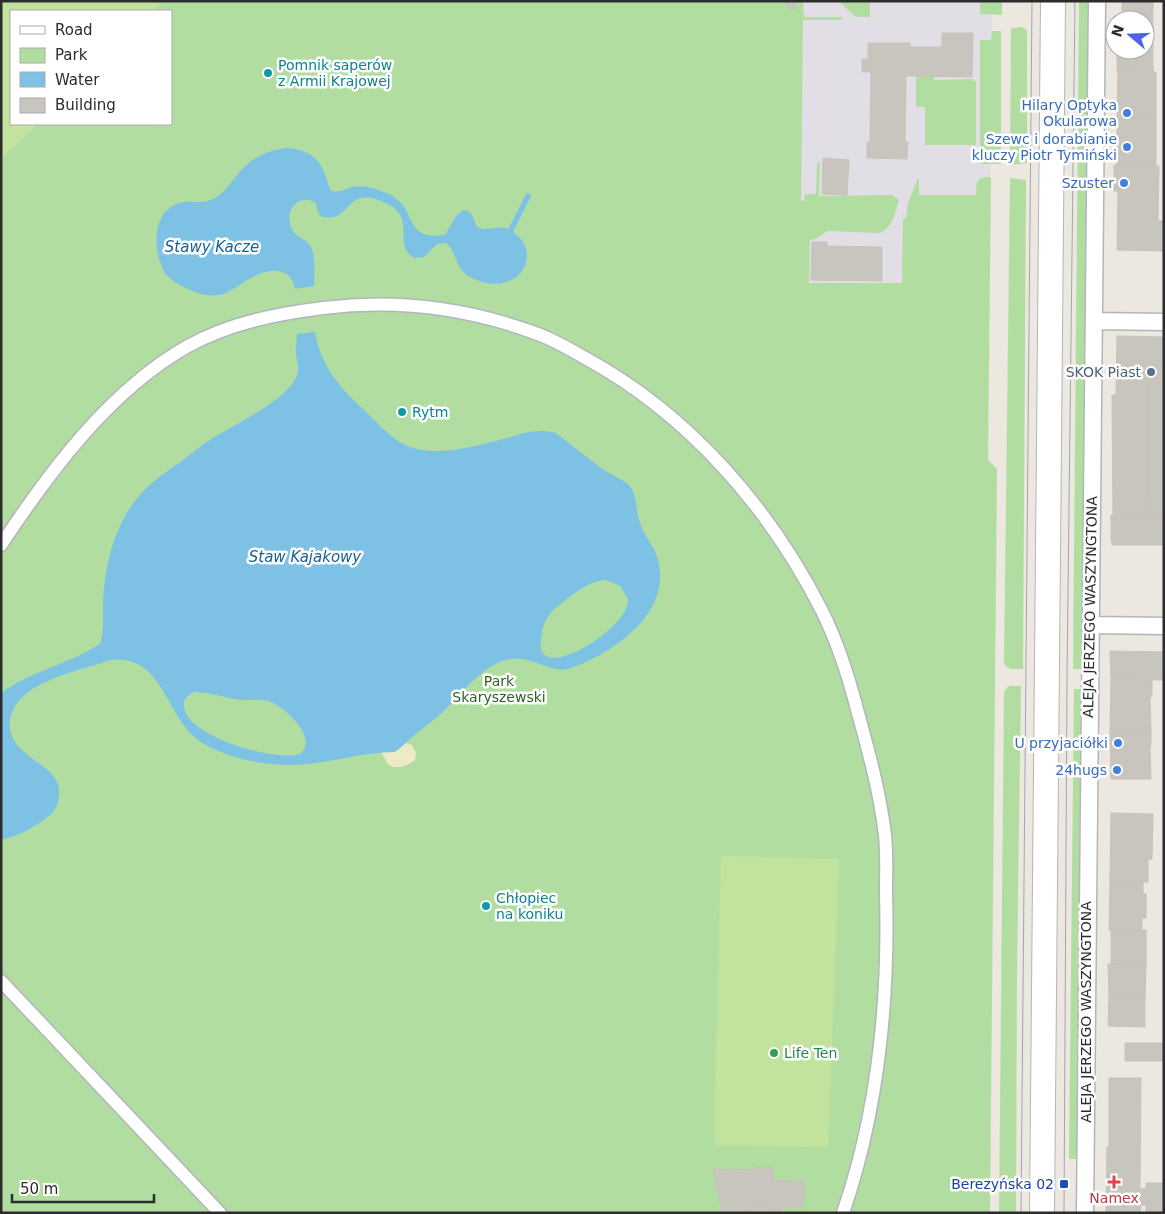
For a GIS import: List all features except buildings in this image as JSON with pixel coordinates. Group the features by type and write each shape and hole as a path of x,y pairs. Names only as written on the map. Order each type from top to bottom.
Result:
{"main road":[{"path":"1042,1213 1054,1"}],"street":[{"name":"ALEJA JERZEGO WASZYNGTONA","path":"1085,1213 1097,1"},
{"path":"1,545 35,494 64,458 122,396 149,372 189,346 213,333 246,322 284,313 353,305 430,307 499,322 539,334 600,366 637,390 682,427 728,472 777,534 822,611 835,640 849,678 873,768 885,837 888,937 880,1047 873,1093 854,1182 844,1213"},
{"path":"1094,321 1164,322"},
{"path":"1091,625 1164,626"},
{"path":"1,981 220,1213"}],"shaded area":[{"path":"803,1 992,1 990,209 906,295 800,294"}],"green space":[{"path":"1,1 162,1 153,10 10,10 10,125 36,125 1,158"},
{"name":"Park Skaryszewski","path":"162,1 803,1 804,17 843,17 841,20 803,20 801,201 804,201 805,194 816,194 817,163 820,163 819,196 892,195 899,200 891,223 880,233 828,231 810,240 809,283 902,283 903,219 906,218 908,203 917,180 919,179 919,195 976,195 979,179 991,177 988,460 997,469 990,1213 1,1213 1,158 36,125 172,125 172,10 153,10"},
{"path":"838,1 870,1 870,17 856,17"},
{"path":"980,1 1002,1 1002,15 980,14"},
{"path":"1079,1 1089,1 1081,669 1073,669"},
{"path":"1021,27 1027,30 1027,163 1010,165 1011,28"},
{"path":"992,31 1001,31 1001,164 980,164 980,40 991,40"},
{"path":"916,76 934,76 934,80 973,79 973,81 976,81 976,145 925,145 925,107 916,107"},
{"path":"1010,178 1026,180 1023,669 1010,669 1004,664"},
{"path":"1009,686 1021,686 1016,1213 999,1213 1004,691"},
{"path":"1074,689 1081,689 1077,1159 1069,1159"},
{"path":"721,856 839,859 828,1147 714,1145"}],"sand":[{"path":"405,743 412,745 416,753 415,760 401,767 389,765 381,752 395,752"}],"water":[{"name":"Stawy Kacze","path":"287,148 297,149 312,155 321,166 330,190 339,191 362,186 377,189 391,195 405,208 412,223 423,233 432,236 445,235 456,216 463,210 471,214 477,227 481,229 502,227 510,230 521,239 526,250 526,261 522,271 513,279 501,283 487,283 470,277 461,269 450,246 446,243 437,244 424,257 414,258 407,252 404,228 398,212 389,205 375,199 358,199 337,216 330,217 320,216 316,203 303,200 294,206 289,216 292,229 309,244 313,251 314,286 295,289 289,276 282,272 274,271 259,274 230,291 218,295 201,294 176,283 165,273 160,263 156,241 160,220 166,211 174,205 185,202 205,202 215,198 224,192 250,162 270,151"},
{"name":"Staw Kajakowy","path":"315,332 321,355 338,383 386,431 406,445 424,450 447,451 529,432 556,433 604,470 626,483 634,493 640,523 658,560 660,579 656,597 648,614 621,641 605,652 571,668 554,668 519,659 509,659 490,667 477,677 442,712 394,752 372,753 319,763 295,765 268,764 215,750 191,734 154,678 143,667 129,661 110,660 62,675 26,693 15,707 10,723 14,740 20,748 46,768 56,780 59,787 59,799 51,814 38,824 20,834 1,840 1,693 25,679 76,657 100,644 103,630 107,565 115,539 126,514 139,495 158,478 207,442 258,412 283,394 292,384 298,372 297,334","holes":["606,580 620,586 628,599 625,611 614,625 600,638 566,656 552,658 543,653 542,631 544,623 551,612 585,587 592,583","194,692 240,700 267,701 277,705 292,717 298,725 306,740 305,748 300,754 288,756 253,751 215,737 199,728 189,717 184,701"]}],"waterway":[{"path":"511,230 528,196"}],"tram line":[{"path":"1021,1213 1032,1"},
{"path":"1064,1213 1067,677 1075,1"}],"place":[{"name":"Pomnik saperów z Armii Krajowej","path":"268,73"},
{"name":"Hilary Optyka Okularowa","path":"1127,113"},
{"name":"Szewc i dorabianie kluczy Piotr Tymiński","path":"1127,147"},
{"name":"Szuster","path":"1124,183"},
{"name":"SKOK Piast","path":"1151,372"},
{"name":"Rytm","path":"402,412"},
{"name":"U przyjaciółki","path":"1118,743"},
{"name":"24hugs","path":"1117,770"},
{"name":"Chłopiec na koniku","path":"486,906"},
{"name":"Life Ten","path":"774,1053"},
{"name":"Namex","path":"1114,1182"},
{"name":"Berezyńska 02","path":"1064,1184"}]}
